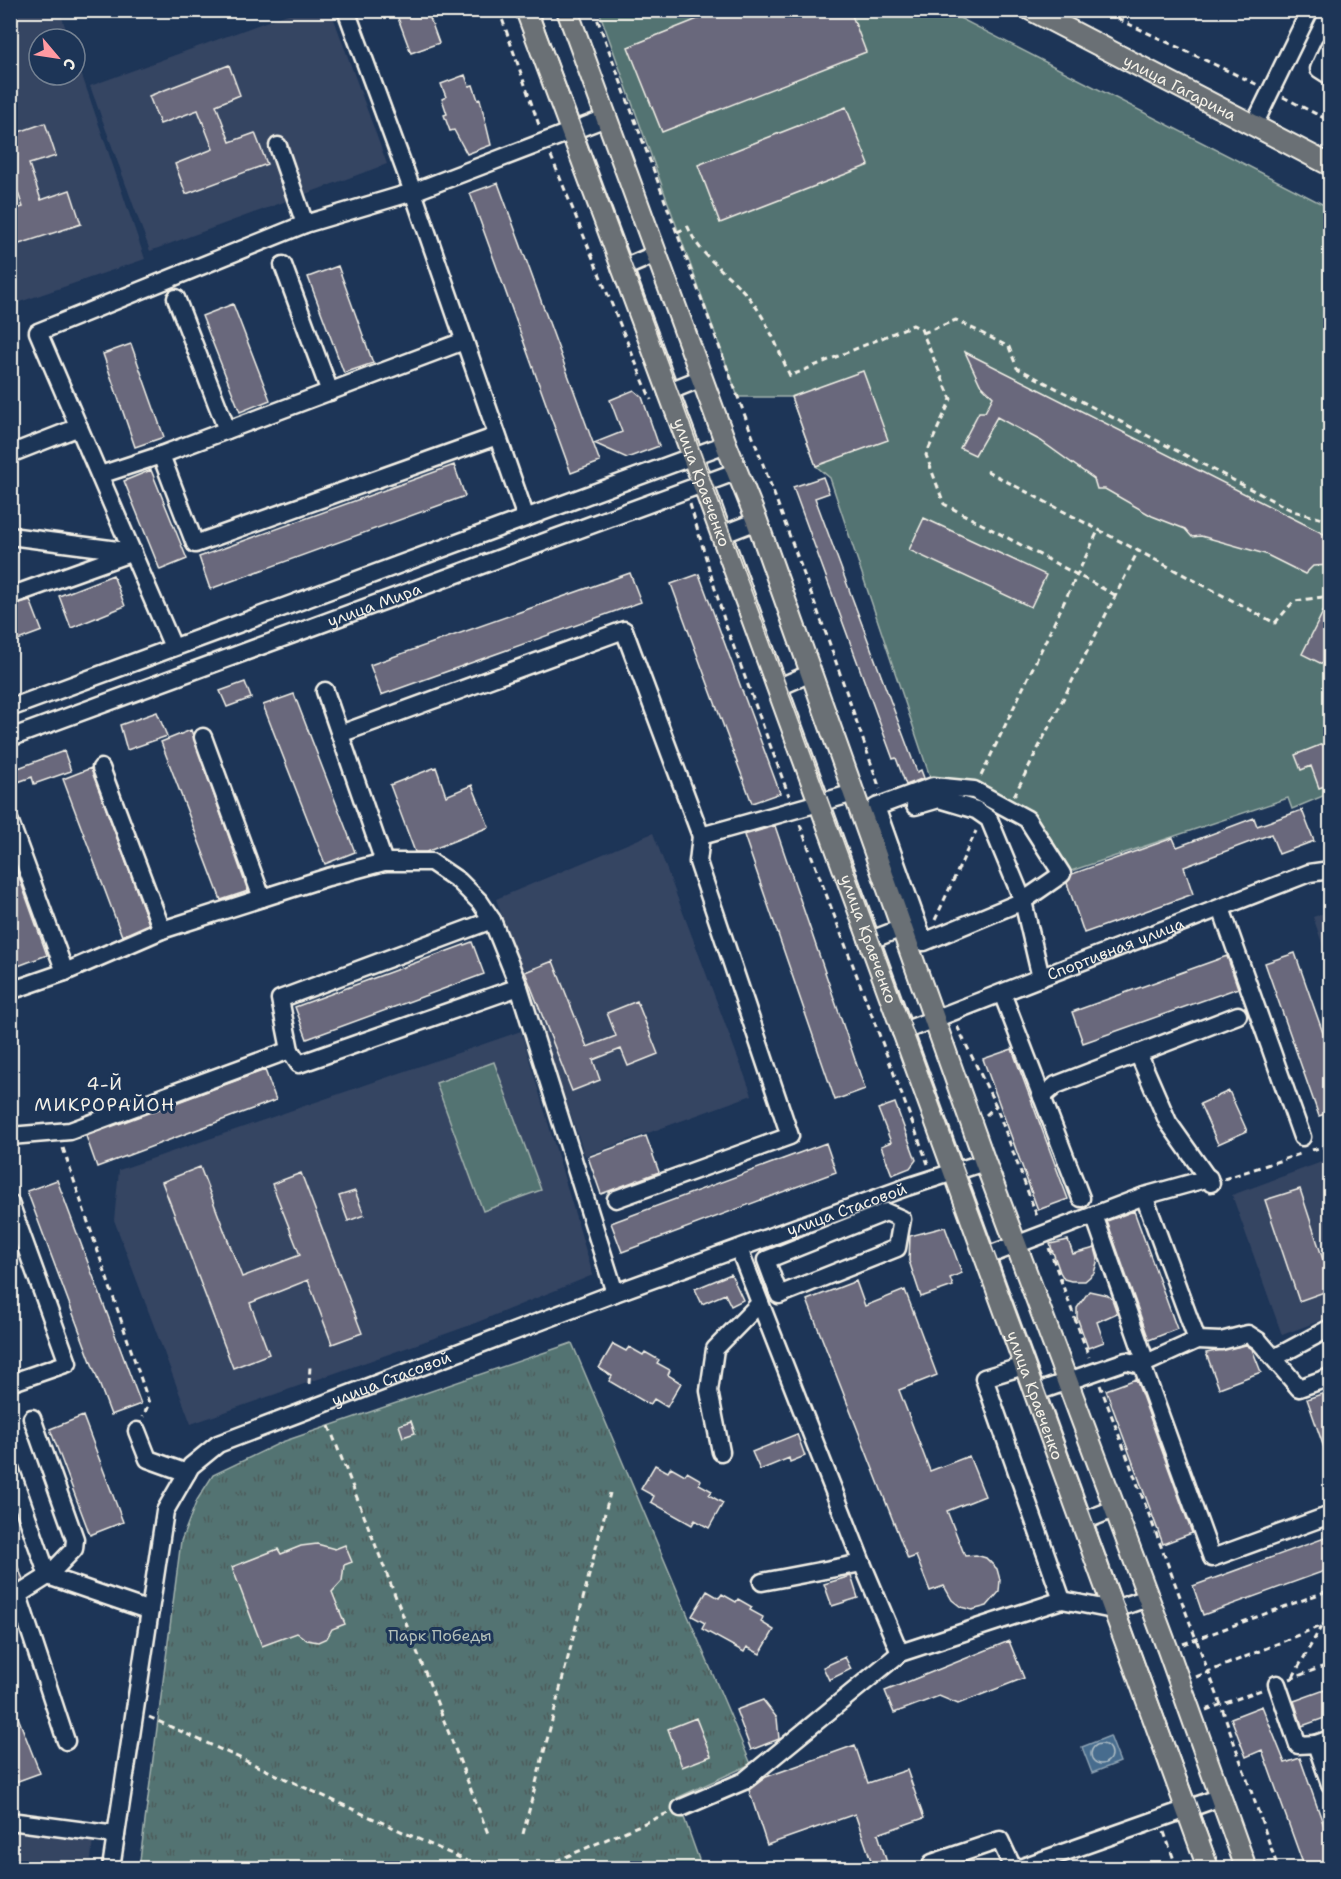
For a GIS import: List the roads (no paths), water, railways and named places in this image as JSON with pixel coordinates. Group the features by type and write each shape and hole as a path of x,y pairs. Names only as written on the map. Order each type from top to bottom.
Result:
{"main road":[{"name":"улица Кравченко","path":"526,10 692,457 694,487 721,535 1208,1869"},
{"name":"улица Кравченко","path":"567,10 726,444 757,521 902,928 943,1017 985,1162 1168,1650 1246,1869"},
{"name":"улица Гагарина","path":"1031,10 1330,165"}],"street":[{"path":"346,10 413,192 526,518"},
{"path":"1254,125 1310,10"},
{"path":"1330,45 1318,69 1330,76"},
{"path":"173,648 38,332 305,224 413,192 606,118"},
{"path":"278,146 305,224"},
{"path":"621,269 656,254"},
{"path":"284,265 330,392"},
{"path":"176,298 227,430"},
{"path":"100,475 160,455 464,341"},
{"path":"667,392 702,378"},
{"path":"10,454 79,427"},
{"path":"160,455 195,544 497,436"},
{"name":"улица Мира","path":"10,708 726,444"},
{"name":"улица Мира","path":"10,738 738,471"},
{"path":"721,535 757,521"},
{"path":"10,536 133,552"},
{"path":"10,597 133,552"},
{"path":"340,734 624,630 702,836 698,862 790,1136 616,1199"},
{"path":"777,688 811,673"},
{"path":"325,691 384,862"},
{"path":"203,737 262,898"},
{"path":"101,768 162,930"},
{"path":"933,786 974,790 1027,819 1062,874 1023,901 924,942 876,807 933,786"},
{"path":"702,836 795,812 854,793"},
{"path":"915,806 939,799 975,810 989,819 1023,901 1041,978"},
{"path":"10,822 65,972"},
{"path":"10,991 65,972 162,930 262,898 384,862 431,862 459,881 480,902 492,920 519,987 615,1293"},
{"name":"Спортивная улица","path":"901,1032 1309,873 1330,870"},
{"path":"1221,908 1302,1137"},
{"path":"492,920 280,999 290,1050 299,1064 519,987"},
{"path":"868,941 902,928"},
{"path":"1002,993 1081,1198"},
{"path":"1042,1097 1056,1085 1238,1014"},
{"path":"10,1136 70,1131 290,1050"},
{"path":"984,1257 1144,1196 1210,1181 1168,1122 1138,1053"},
{"name":"улица Стасовой","path":"111,1869 165,1512 187,1473 218,1444 615,1293 952,1171 985,1162"},
{"path":"1144,1196 1197,1340"},
{"path":"10,1203 68,1363 10,1383"},
{"path":"886,1212 902,1220 897,1248 779,1294 766,1260 886,1212"},
{"path":"1095,1215 1212,1558 1330,1515"},
{"path":"739,1249 862,1563 900,1653"},
{"path":"721,1452 709,1391 715,1349 759,1304"},
{"path":"1274,1359 1330,1328"},
{"path":"1034,1393 1126,1361 1144,1364 1197,1340 1221,1341 1248,1334 1259,1341 1299,1388 1330,1377"},
{"path":"1024,1366 984,1378 1062,1600"},
{"path":"32,1418 75,1539 74,1549 48,1576 18,1595 66,1741"},
{"path":"137,1431 148,1459 187,1473"},
{"path":"10,1468 48,1576"},
{"path":"1081,1522 1114,1509"},
{"path":"762,1582 862,1563"},
{"path":"48,1576 150,1611"},
{"path":"681,1808 744,1781 900,1653 1062,1600 1113,1610 1148,1598"},
{"path":"1285,1681 1298,1745 1323,1741 1330,1784"},
{"path":"1020,1869 1221,1797"},
{"path":"10,1821 116,1835"},
{"path":"932,1863 1000,1840 1013,1869"}],"water":[{"path":"1110,1736 1120,1762 1092,1773 1082,1747"}],"tram line":[{"path":"538,10 1220,1868"}],"district":[{"name":"4-Й МИКРОРАЙОН","path":"105,1094"}],"park label":[{"name":"Парк Победы","path":"440,1635"}]}
